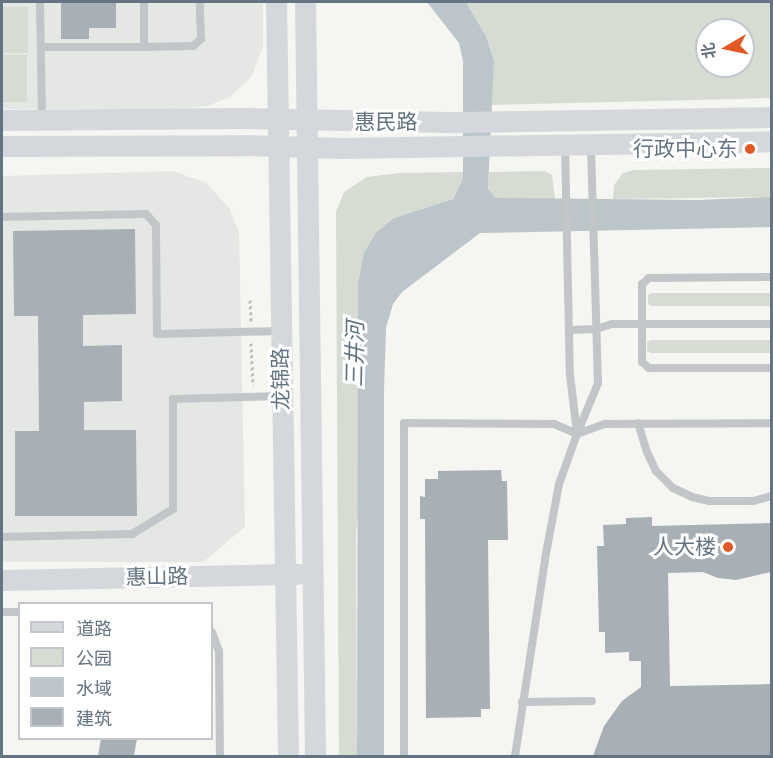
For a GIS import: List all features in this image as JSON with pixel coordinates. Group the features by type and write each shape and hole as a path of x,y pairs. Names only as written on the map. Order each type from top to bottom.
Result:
{"street":[{"name":"龙锦路","path":"276,2 276,145 288,756"},
{"name":"龙锦路","path":"305,2 305,147 315,756"},
{"name":"惠民路","path":"2,120 276,119 458,122 771,117"},
{"name":"惠民路","path":"2,146 458,147 771,141"},
{"name":"惠山路","path":"2,580 312,574"}],"lane":[{"path":"40,2 42,119"},
{"path":"144,2 144,47"},
{"path":"40,47 193,46 201,39 200,2"},
{"path":"515,756 559,484 598,383 591,144"},
{"path":"565,145 569,237 570,375 577,434"},
{"path":"2,217 146,214 156,225 157,334 280,331"},
{"path":"771,277 649,278 642,284 642,362 649,368 771,368"},
{"path":"569,330 596,329 612,324 771,324"},
{"path":"2,537 132,534 173,509 173,399 282,396"},
{"path":"404,756 404,423 554,424 577,434 605,424 771,423"},
{"path":"638,423 656,471 674,488 692,497 710,501 753,501 771,496"},
{"path":"2,612 18,612"},
{"path":"213,635 219,651 220,756"},
{"path":"522,702 592,701"}],"path":[{"path":"250,300 253,397"},
{"path":"247,379 252,379"}],"shaded area":[{"path":"2,2 263,2 263,47 251,77 230,97 207,106 178,109 2,109"},
{"path":"173,171 206,183 229,208 239,232 245,527 203,562 2,562 2,176"}],"green space":[{"path":"466,2 771,2 771,98 491,105 494,59 486,36"},
{"path":"2,7 28,7 28,53 2,53"},
{"path":"2,55 27,55 27,102 2,102"},
{"path":"771,168 771,197 613,199 614,185 623,173 634,170"},
{"path":"545,171 552,175 555,199 497,199 488,189 489,172"},
{"path":"463,172 463,179 453,199 394,218 356,532 357,756 339,756 336,212 344,192 367,177 400,173"},
{"path":"652,293 771,293 771,306 652,306 648,304 648,295"},
{"path":"651,340 771,340 771,353 651,353 647,351 647,342"}],"water":[{"path":"427,2 466,2 486,36 494,60 488,189 496,198 698,200 771,197 771,227 480,233 402,292 393,304 386,328 384,756 357,756 358,284 364,253 376,233 394,218 453,199 463,179 463,61 459,43"}],"building":[{"path":"61,2 116,2 116,28 89,28 89,39 61,39"},
{"path":"135,229 136,314 83,315 83,346 122,345 122,401 84,402 84,430 136,430 137,516 15,516 15,431 39,431 38,316 14,316 13,231"},
{"path":"501,470 502,481 507,481 508,540 488,540 490,709 481,709 481,717 426,718 425,519 420,519 420,496 425,497 425,479 438,479 438,471"},
{"path":"652,517 652,526 771,523 771,572 736,580 718,578 703,572 668,573 670,686 771,684 771,756 593,756 604,726 622,701 641,687 641,661 629,661 629,652 605,653 605,632 599,632 597,546 604,546 603,525 626,524 626,518"},
{"path":"101,740 137,740 134,756 98,756"}],"place":[{"name":"行政中心东","path":"750,149"},
{"name":"人大楼","path":"728,547"}],"water label":[{"name":"三井河","path":"355,354"}]}
